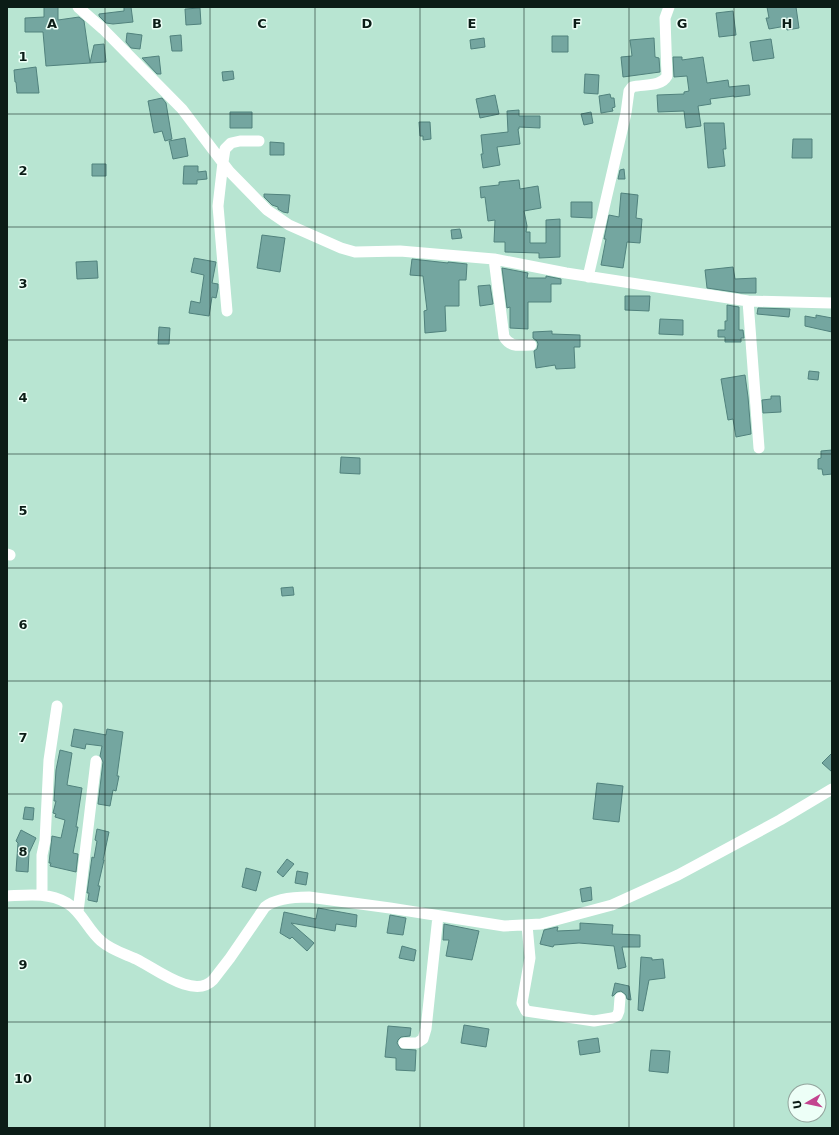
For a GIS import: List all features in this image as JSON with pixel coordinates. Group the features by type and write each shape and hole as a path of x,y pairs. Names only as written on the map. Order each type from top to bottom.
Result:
{"street":[{"path":"78,7 98,24 182,109 239,182 267,210 289,225 341,248 355,252 400,251 494,259 588,277 748,301 832,303"},
{"path":"93,7 98,24"},
{"path":"588,277 626,113 629,90 632,87 663,82 667,76 665,18 670,7"},
{"path":"227,311 218,206 225,149 231,143 240,141 259,141"},
{"path":"494,259 504,337 508,343 514,345 531,345"},
{"path":"748,301 759,448"},
{"path":"42,895 42,855 45,841 49,760 57,706"},
{"path":"78,912 96,761"},
{"path":"7,896 42,895 55,897 66,902 78,912 96,936 106,944 182,984 198,987 206,986 213,980 230,958 265,907 272,902 297,897 309,897 504,926 541,924 568,918 622,901 723,852 794,813 832,789"},
{"path":"404,1043 417,1043 423,1039 426,1029 438,916"},
{"path":"527,925 530,958 522,1003 526,1010 594,1021 617,1016 620,998"}],"building":[{"path":"44,7 58,7 58,20 79,17 84,21 90,63 46,66 43,32 25,32 25,18 44,17"},
{"path":"124,7 131,7 133,22 113,24 106,23 99,16 99,14 124,11"},
{"path":"767,7 796,7 799,28 787,30 786,26 769,29 766,18 769,18"},
{"path":"200,8 201,24 186,25 185,9"},
{"path":"733,11 736,35 719,37 716,13"},
{"path":"127,33 142,35 140,49 131,48 126,42"},
{"path":"181,35 182,51 172,51 170,36"},
{"path":"552,36 568,36 568,52 552,52"},
{"path":"484,38 485,47 471,49 470,40"},
{"path":"654,38 655,57 659,58 660,72 623,77 621,57 632,56 630,40"},
{"path":"771,39 774,58 753,61 750,42"},
{"path":"104,44 106,62 90,63 94,45"},
{"path":"159,56 161,74 157,74 142,58"},
{"path":"673,57 682,57 682,60 703,57 707,83 728,80 729,87 749,85 750,95 710,99 711,104 698,106 701,126 686,128 684,111 658,112 657,95 684,94 684,92 689,91 687,76 674,77"},
{"path":"36,67 39,93 17,93 14,70"},
{"path":"233,71 234,79 223,81 222,72"},
{"path":"585,74 599,75 598,94 584,93"},
{"path":"610,94 611,98 614,98 615,107 612,108 613,111 601,113 599,96"},
{"path":"495,95 499,114 480,118 476,99"},
{"path":"162,98 166,103 172,139 165,141 162,131 154,133 148,101"},
{"path":"519,110 519,116 540,116 540,128 519,127 520,144 497,147 500,165 483,168 481,135 508,132 507,111"},
{"path":"230,112 252,112 252,128 230,128"},
{"path":"591,112 593,123 584,125 581,114"},
{"path":"419,122 430,122 431,139 423,140 423,136 420,136"},
{"path":"704,123 724,123 726,149 723,149 725,166 708,168"},
{"path":"185,138 188,156 173,159 169,141"},
{"path":"793,139 812,139 812,158 792,158"},
{"path":"270,142 284,143 284,155 270,155"},
{"path":"92,164 106,164 106,176 92,176"},
{"path":"184,166 198,166 198,172 206,171 207,179 197,180 197,184 183,184"},
{"path":"624,169 625,179 618,179 620,170"},
{"path":"519,180 520,189 538,186 541,208 524,211 527,226 526,232 530,232 530,243 546,243 546,220 560,219 560,257 539,258 539,253 505,252 505,242 494,242 495,220 488,221 485,197 481,198 480,187 499,185 499,182"},
{"path":"621,193 638,195 636,218 642,219 640,243 627,242 623,268 601,265 609,215 619,217"},
{"path":"264,194 290,195 288,213 283,212 278,209 278,207 272,205 264,197"},
{"path":"571,202 592,202 592,218 571,217"},
{"path":"460,229 462,238 452,239 451,230"},
{"path":"262,235 285,238 280,272 257,268"},
{"path":"194,258 216,262 212,283 218,284 218,288 216,298 212,297 209,316 189,313 191,301 200,303 204,275 191,272"},
{"path":"412,259 467,264 466,280 459,280 459,306 445,306 446,331 425,333 424,311 427,310 423,276 410,275"},
{"path":"97,261 98,278 77,279 76,262"},
{"path":"733,267 735,279 756,278 756,293 741,293 707,288 705,270"},
{"path":"502,268 528,273 527,278 546,278 546,276 561,279 561,284 551,284 551,302 528,302 528,329 510,328 510,307 507,308"},
{"path":"490,285 493,304 480,306 478,286"},
{"path":"625,296 650,296 649,311 625,310"},
{"path":"727,305 739,307 739,330 743,330 744,338 741,338 741,342 725,342 725,337 718,337 718,330 725,330 725,321 727,321"},
{"path":"758,308 790,309 789,317 757,314"},
{"path":"816,315 832,318 832,332 805,326 805,316 816,318"},
{"path":"660,319 683,320 683,335 659,334"},
{"path":"159,327 170,328 169,344 158,344"},
{"path":"552,331 552,334 580,335 580,347 574,347 575,368 556,369 555,365 536,368 534,351 537,349 538,344 533,338 533,332"},
{"path":"809,371 819,372 818,380 808,379"},
{"path":"745,375 751,434 736,437 733,419 728,420 721,379"},
{"path":"771,396 780,396 781,412 763,413 762,400 771,399"},
{"path":"832,450 832,474 823,475 822,469 818,469 818,459 821,458 821,451"},
{"path":"341,457 360,458 360,474 340,473"},
{"path":"293,587 294,595 282,596 281,588"},
{"path":"74,729 106,735 107,729 123,732 117,776 119,776 116,791 113,790 110,806 98,804 103,762 100,756 102,746 86,744 85,749 71,746"},
{"path":"60,750 72,753 67,785 82,788 76,827 78,827 73,853 78,854 76,872 50,866 51,863 49,863 52,836 61,838 65,820 55,817 56,814 53,813 56,801 54,801 56,770"},
{"path":"832,753 832,772 822,763"},
{"path":"597,783 623,786 619,822 593,819"},
{"path":"25,807 34,808 33,820 23,819"},
{"path":"97,829 109,832 98,886 100,886 97,902 88,900 89,893 87,893 92,857 94,858 97,841 95,840"},
{"path":"21,830 36,838 29,853 28,872 16,871 18,843 16,841"},
{"path":"287,859 294,864 283,877 277,872"},
{"path":"246,868 261,872 256,891 242,887"},
{"path":"297,871 308,873 306,885 295,883"},
{"path":"591,887 592,900 582,902 580,889"},
{"path":"318,908 357,915 356,927 336,924 335,931 291,923 314,943 307,951 292,937 290,939 280,933 284,912 316,919"},
{"path":"390,915 406,918 403,935 387,933"},
{"path":"580,923 613,925 612,934 640,935 640,947 622,947 626,967 618,969 614,946 579,943 554,945 553,947 540,944 544,930 558,927 557,931 580,930"},
{"path":"444,924 479,931 472,960 446,956 449,940 443,940"},
{"path":"402,946 416,950 414,961 399,958"},
{"path":"641,957 652,958 652,960 663,959 665,978 649,980 643,1011 638,1010"},
{"path":"615,983 629,986 631,1000 627,999 626,995 621,991 612,996"},
{"path":"464,1025 489,1029 486,1047 461,1043"},
{"path":"388,1026 411,1028 410,1036 401,1037 397,1043 401,1049 416,1050 415,1071 396,1070 396,1058 385,1057"},
{"path":"598,1038 600,1052 580,1055 578,1041"},
{"path":"651,1050 670,1051 668,1073 649,1071"}]}
